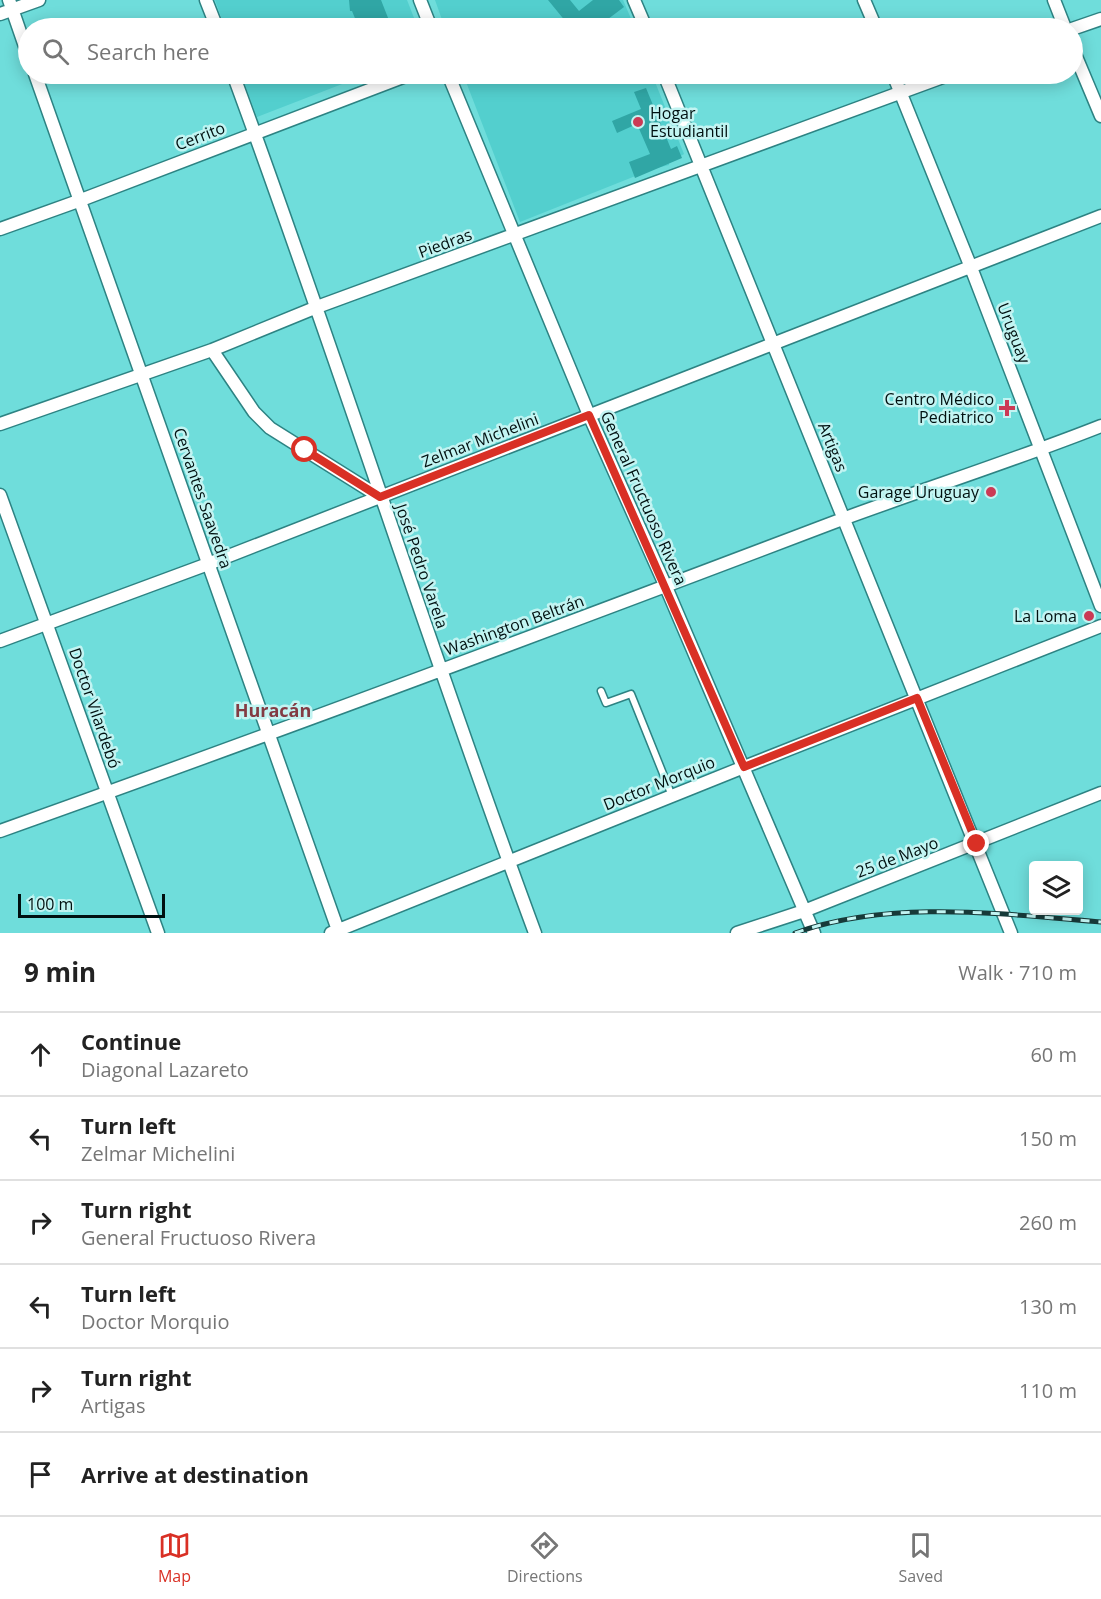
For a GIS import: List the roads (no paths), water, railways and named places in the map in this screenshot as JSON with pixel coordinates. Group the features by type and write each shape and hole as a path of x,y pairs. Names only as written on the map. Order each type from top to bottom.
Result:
{"street":[{"path":"18,33 7,8 39,0"},
{"path":"206,0 213,18"},
{"path":"420,0 427,18"},
{"path":"634,0 642,18"},
{"path":"864,0 872,18"},
{"path":"1054,0 1061,18"},
{"path":"1083,25 1101,19"},
{"path":"1083,73 1101,116"},
{"name":"Cervantes Saavedra","path":"39,84 336,932"},
{"name":"José Pedro Varela","path":"237,84 535,933"},
{"name":"Cerrito","path":"0,229 384,84"},
{"name":"General Fructuoso Rivera","path":"452,84 589,415 666,587 814,933"},
{"name":"Artigas","path":"668,84 977,844 1011,933"},
{"name":"Uruguay","path":"897,84 970,265 1101,606"},
{"name":"Piedras","path":"0,424 212,350 317,307 923,84"},
{"name":"Zelmar Michelini","path":"0,641 208,564 970,265 1101,216"},
{"path":"212,350 249,405 270,428 380,497"},
{"name":"Washington Beltrán","path":"0,831 1101,426"},
{"name":"Doctor Vilardebó","path":"0,495 158,933"},
{"name":"Doctor Morquio","path":"336,932 1101,626"},
{"name":"25 de Mayo","path":"737,933 804,911 1101,793"}],"lane":[{"path":"601,691 606,703 631,694 672,796"}],"railway":[{"path":"795,933 831,922 908,912 986,913 1101,922"}],"place":[{"name":"Hogar Estudiantil","path":"638,122"},
{"name":"Centro Médico Pediatrico","path":"1007,408"},
{"name":"Garage Uruguay","path":"991,492"},
{"name":"La Loma","path":"1089,616"}],"district":[{"name":"Huracán","path":"273,711"}]}
